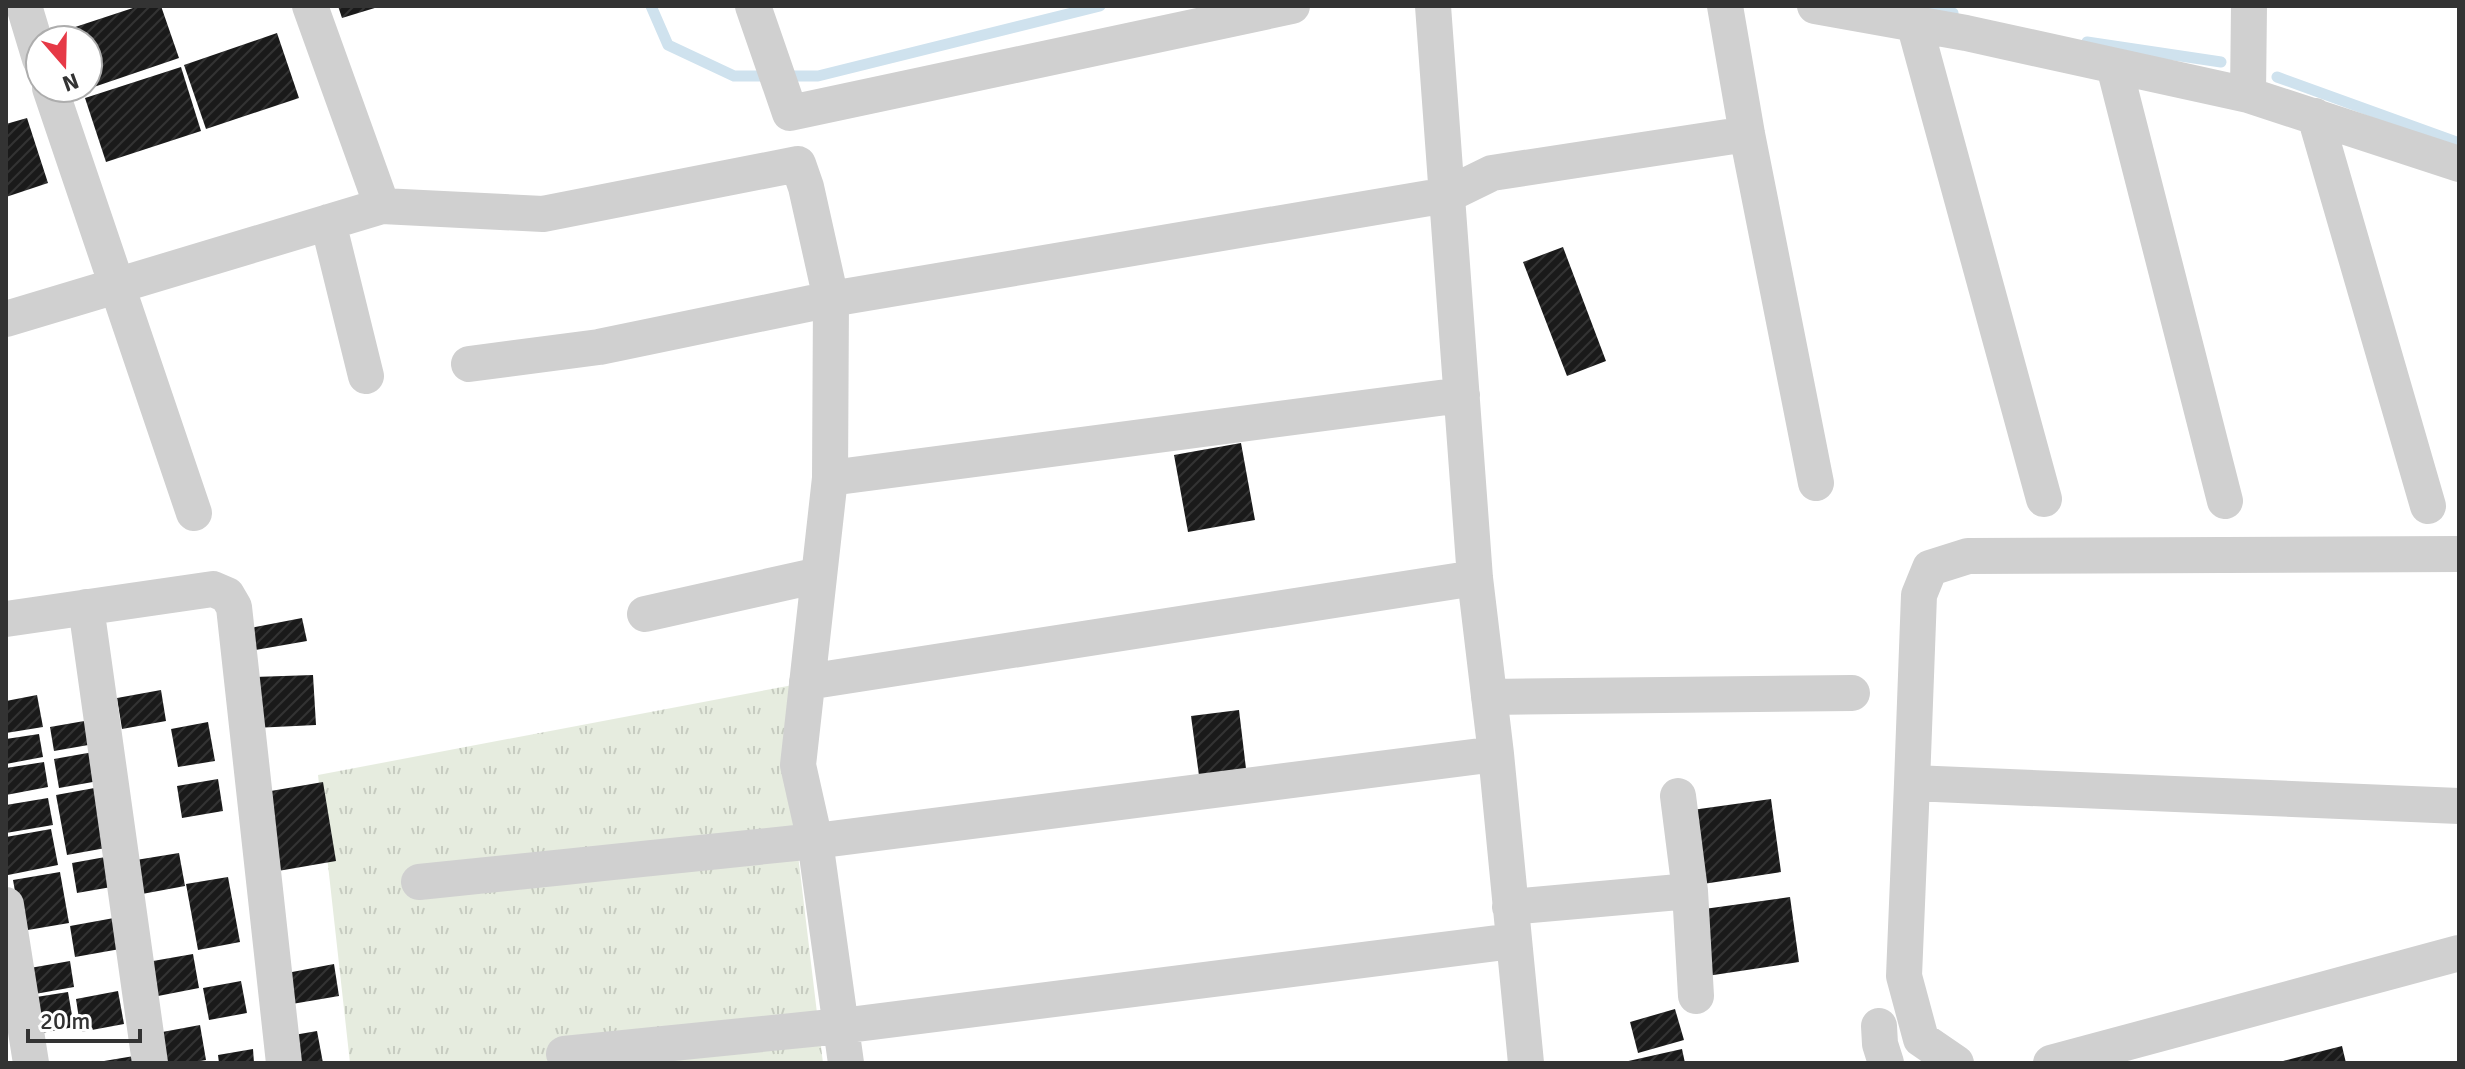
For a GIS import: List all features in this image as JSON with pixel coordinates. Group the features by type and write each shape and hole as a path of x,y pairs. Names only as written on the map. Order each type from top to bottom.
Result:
{"street":[{"path":"310,6 382,206"},
{"path":"753,6 790,113 798,164 831,299 830,478 798,765 815,841 846,1063"},
{"path":"790,113 1190,17 1292,6"},
{"path":"1433,6 1475,578 1496,754 1526,1063"},
{"path":"1725,6 1816,483"},
{"path":"1815,6 1893,16 2248,95 2459,164"},
{"path":"2248,95 2249,6"},
{"path":"1893,16 2044,499"},
{"path":"2114,66 2225,501"},
{"path":"56,104 194,513"},
{"path":"2315,116 2428,506"},
{"path":"469,364 599,347 831,299 1447,195 1492,173 1747,134"},
{"path":"6,319 382,206 543,214 798,164"},
{"path":"328,222 366,376"},
{"path":"830,478 1462,395"},
{"path":"1956,1063 1921,1039 1904,976 1919,595 1930,568 1968,556 2459,554"},
{"path":"645,614 819,575"},
{"path":"807,682 1475,578"},
{"path":"6,619 213,589 227,595 234,607 284,1063"},
{"path":"86,607 150,1063"},
{"path":"1489,697 1852,693"},
{"path":"419,882 815,841 1496,754"},
{"path":"1912,783 2459,806"},
{"path":"1678,796 1690,891 1696,996"},
{"path":"564,1054 841,1026 1511,924 1690,891"},
{"path":"6,905 31,1063"},
{"path":"2051,1063 2459,953"},
{"path":"1879,1026 1886,1063"}],"green space":[{"path":"793,685 787,763 823,1063 350,1063 318,775"}],"building":[{"path":"139,6 161,6 179,58 104,84 104,24 84,24"},
{"path":"338,6 378,6 378,7 342,18"},
{"path":"277,33 299,98 206,129 184,65"},
{"path":"181,67 201,131 106,162 87,104 104,104 104,92"},
{"path":"27,118 48,183 6,197 6,124"},
{"path":"1563,247 1606,361 1567,376 1523,262"},
{"path":"1241,443 1255,520 1188,532 1174,455"},
{"path":"302,618 307,641 249,651 245,629"},
{"path":"313,675 316,725 254,728 251,677"},
{"path":"161,690 166,721 122,729 117,698"},
{"path":"37,695 43,727 6,733 6,701"},
{"path":"1239,710 1247,777 1200,783 1191,716"},
{"path":"90,720 94,744 54,751 50,727"},
{"path":"208,722 215,761 178,767 171,729"},
{"path":"39,734 43,757 6,764 6,739"},
{"path":"99,751 104,780 59,788 54,759"},
{"path":"44,762 48,787 6,795 6,768"},
{"path":"218,779 223,811 182,818 177,786"},
{"path":"323,782 336,861 278,871 265,792"},
{"path":"100,787 111,847 67,855 56,795"},
{"path":"48,798 53,825 6,833 6,805"},
{"path":"1771,799 1781,872 1703,884 1692,810"},
{"path":"51,829 58,865 8,875 6,837"},
{"path":"179,853 185,886 142,894 136,860"},
{"path":"111,856 117,886 77,893 72,863"},
{"path":"60,872 69,923 22,931 13,880"},
{"path":"228,877 240,942 198,950 186,884"},
{"path":"1790,897 1799,962 1707,976 1697,910"},
{"path":"114,918 120,949 75,957 70,926"},
{"path":"193,954 199,988 158,996 153,961"},
{"path":"70,961 74,987 35,994 30,968"},
{"path":"334,964 339,996 292,1004 287,973"},
{"path":"241,981 247,1013 209,1020 203,988"},
{"path":"118,991 124,1024 81,1032 76,999"},
{"path":"68,992 74,1027 36,1034 30,998"},
{"path":"1675,1009 1684,1040 1638,1053 1630,1022"},
{"path":"200,1025 206,1060 163,1063 157,1033"},
{"path":"317,1031 323,1063 300,1063 294,1035"},
{"path":"2342,1046 2346,1063 2279,1063 2279,1062"},
{"path":"253,1049 254,1063 219,1063 218,1055"},
{"path":"1682,1049 1685,1063 1624,1063 1624,1062"},
{"path":"134,1056 135,1063 104,1063 104,1061"}],"waterway":[{"path":"651,6 668,45 734,76 818,76 1100,6"},
{"path":"1922,6 1953,13"},
{"path":"2087,42 2221,62"},
{"path":"2277,77 2459,143"}]}
